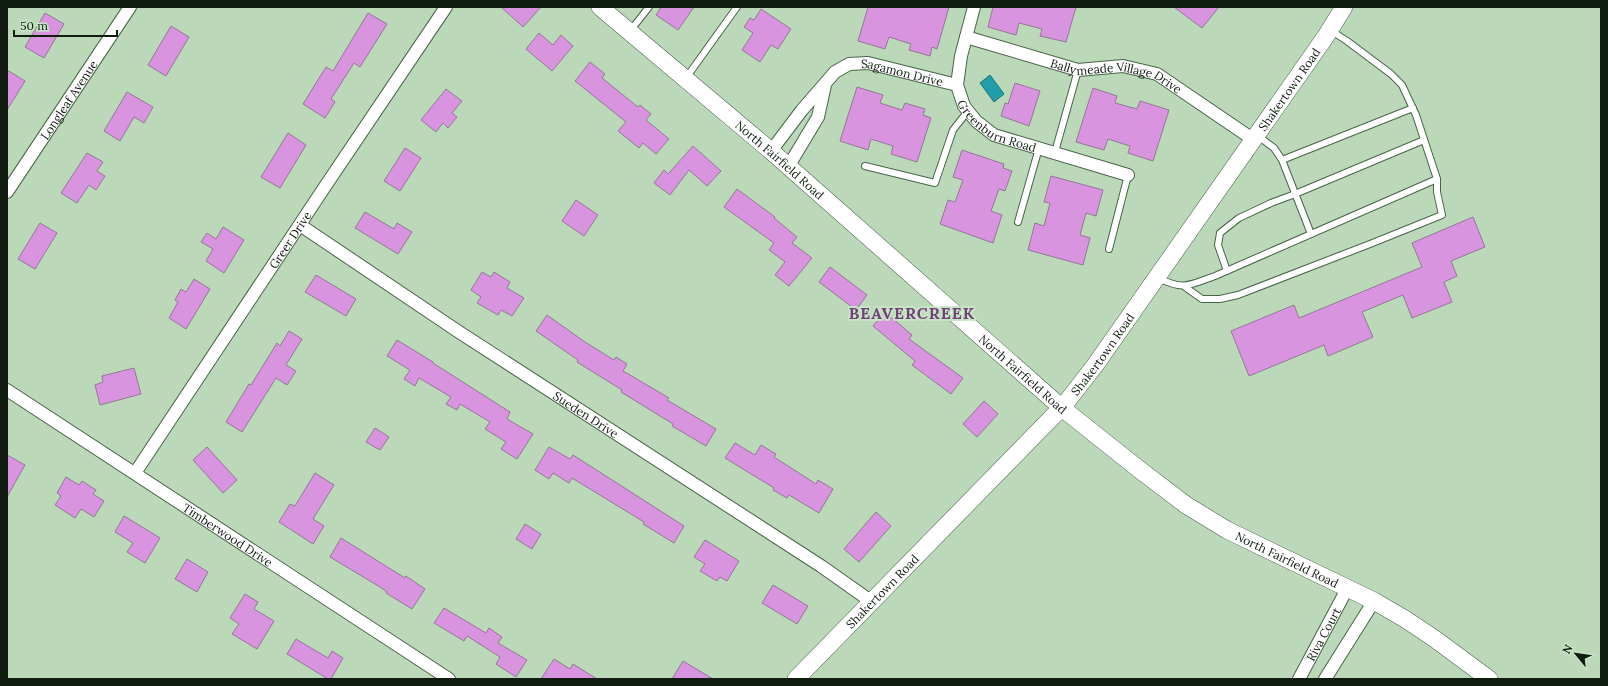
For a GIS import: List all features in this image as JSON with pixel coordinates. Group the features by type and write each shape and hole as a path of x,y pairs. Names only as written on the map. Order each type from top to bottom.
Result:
{"main road":[{"name":"North Fairfield Road","path":"600,7 771,152 1062,408 1140,470 1209,520 1231,533 1374,602 1435,639 1489,679"},
{"name":"Shakertown Road","path":"796,679 1062,408 1096,364 1157,278 1344,7"}],"street":[{"name":"Longleaf Avenue","path":"7,192 130,7"},
{"name":"Greer Drive","path":"135,473 446,7"},
{"name":"Greenburn Road","path":"974,7 961,56 957,85 964,106 976,121 994,135 1128,175"},
{"name":"Ballymeade Village Drive","path":"966,37 1078,70 1123,66 1157,74 1255,137"},
{"name":"Sagamon Drive","path":"771,152 802,110 836,72 849,64 868,63 957,85"},
{"path":"788,167 818,117 826,84"},
{"name":"Sueden Drive","path":"300,225 459,332 821,566 872,602"},
{"name":"Timberwood Drive","path":"7,390 450,679"},
{"name":"Riva Court","path":"1299,679 1347,589"},
{"name":"Riva Court","path":"1326,679 1374,602"}],"lane":[{"path":"629,32 649,7"},
{"path":"685,79 737,7"},
{"path":"1185,286 1202,299 1220,299 1238,295 1370,244 1442,214 1437,192 1437,179 1424,140 1402,85 1391,74 1347,41 1329,30"},
{"path":"1054,152 1078,70"},
{"path":"1282,160 1412,108"},
{"path":"865,166 935,183 953,130 968,112"},
{"path":"1255,137 1274,148 1282,160 1311,234"},
{"path":"1227,271 1218,244 1220,233 1239,218 1270,203 1424,140"},
{"path":"1018,222 1039,148"},
{"path":"1109,249 1128,175"},
{"path":"1157,278 1172,285 1185,286 1227,271 1437,179"}],"water":[{"path":"990,75 1004,94 994,102 980,83"}],"building":[{"path":"501,7 541,7 523,27"},
{"path":"661,7 694,7 678,30 656,15"},
{"path":"868,7 949,7 937,49 932,47 930,56 909,50 911,44 889,37 885,49 858,41"},
{"path":"993,7 1076,7 1066,42 1040,36 1042,29 1019,23 1016,35 988,27"},
{"path":"1174,7 1219,7 1202,28"},
{"path":"761,9 791,29 778,49 771,45 760,62 742,50 753,33 744,27 750,18 754,20"},
{"path":"45,13 64,24 44,58 25,47"},
{"path":"368,13 387,24 360,67 354,63 331,99 335,102 325,118 303,104 326,67 333,71"},
{"path":"171,26 189,37 166,76 148,65"},
{"path":"539,33 553,45 561,35 573,46 552,71 526,49"},
{"path":"590,62 605,74 602,78 638,107 640,105 651,114 646,120 669,139 656,154 643,143 639,148 618,131 626,122 575,81"},
{"path":"7,70 25,81 7,110"},
{"path":"1015,83 1040,91 1029,126 1001,116 1005,103 1008,104"},
{"path":"857,87 883,95 880,103 902,110 905,103 925,109 923,115 931,118 917,162 891,154 893,146 871,139 868,150 840,141"},
{"path":"1093,88 1117,96 1115,103 1137,109 1140,101 1169,110 1153,161 1128,153 1130,146 1108,139 1104,150 1076,142"},
{"path":"446,89 462,101 452,113 457,117 448,128 443,123 436,132 421,120"},
{"path":"127,92 153,107 144,123 134,117 120,141 104,131"},
{"path":"288,133 306,145 280,188 261,177"},
{"path":"693,146 721,171 707,186 689,170 670,195 654,183 664,170 668,174"},
{"path":"405,148 421,158 400,191 384,181"},
{"path":"962,150 1004,164 1003,168 1012,171 1005,191 999,189 991,211 1002,215 993,243 940,224 948,200 955,202 963,180 953,177"},
{"path":"87,153 103,162 97,171 105,176 96,190 89,185 77,203 61,193"},
{"path":"1051,176 1103,190 1096,216 1086,213 1080,235 1090,238 1083,265 1028,250 1035,223 1044,226 1050,203 1044,202"},
{"path":"737,189 775,217 774,218 797,237 792,243 812,258 789,286 775,275 785,262 769,250 774,243 724,207"},
{"path":"576,200 598,215 584,236 562,221"},
{"path":"365,212 394,229 397,223 412,232 398,254 355,228"},
{"path":"1473,217 1485,247 1451,261 1457,276 1444,282 1452,302 1412,318 1403,295 1362,312 1373,337 1328,356 1324,345 1249,376 1231,331 1294,305 1299,318 1422,267 1412,243"},
{"path":"40,223 57,233 35,269 18,259"},
{"path":"223,227 244,240 224,273 206,261 213,249 201,242 207,233 216,239"},
{"path":"830,267 867,295 856,310 819,282"},
{"path":"482,272 491,277 494,272 510,282 507,288 524,298 512,316 501,310 498,315 477,303 481,297 471,290"},
{"path":"316,275 356,299 346,316 305,292"},
{"path":"194,279 210,289 186,329 169,318 178,302 175,300 181,289 186,292"},
{"path":"885,312 912,335 909,339 963,378 951,394 912,365 915,361 873,326"},
{"path":"547,315 585,342 614,360 616,357 627,364 623,371 669,398 667,400 716,429 706,446 672,426 673,424 621,392 622,390 577,362 578,360 536,331"},
{"path":"289,331 302,339 286,365 296,371 287,385 276,378 242,432 226,422 249,384 251,385 277,343 280,346"},
{"path":"397,340 510,412 507,419 533,434 517,459 501,449 506,442 485,429 490,422 460,404 457,410 446,404 451,397 419,378 415,386 404,379 410,370 387,356"},
{"path":"134,368 141,394 100,405 95,385 103,382 102,376"},
{"path":"984,401 998,414 977,437 963,424"},
{"path":"375,428 389,437 380,450 366,442"},
{"path":"735,443 755,455 761,445 776,454 774,457 816,484 818,480 833,489 819,513 789,495 787,498 773,490 774,488 725,458"},
{"path":"207,447 237,480 223,493 193,460"},
{"path":"549,447 570,459 573,455 684,526 674,543 643,524 644,522 572,478 569,483 553,473 549,479 535,470"},
{"path":"7,455 25,465 7,497"},
{"path":"315,473 334,485 313,519 324,526 313,544 279,522 290,504 295,506"},
{"path":"66,477 79,485 82,481 96,490 93,494 104,501 94,517 81,509 75,518 55,505 61,496 57,493"},
{"path":"876,512 891,526 859,562 844,549"},
{"path":"124,516 160,538 145,563 127,552 133,543 115,532"},
{"path":"525,524 541,534 532,549 516,539"},
{"path":"341,538 405,578 406,576 425,589 412,609 386,593 387,592 380,587 330,557"},
{"path":"705,540 739,561 727,581 720,577 717,581 700,571 705,564 694,557"},
{"path":"187,559 208,572 197,592 175,579"},
{"path":"773,585 808,606 797,624 762,603"},
{"path":"245,594 258,602 254,609 274,621 257,649 232,634 239,624 230,618"},
{"path":"444,608 486,633 489,628 502,637 498,643 527,660 516,677 496,664 500,657 467,636 464,641 434,623"},
{"path":"296,639 328,658 332,651 343,658 331,679 328,679 287,654"},
{"path":"554,659 570,669 573,664 597,679 541,679"},
{"path":"683,661 713,679 672,679"}],"district":[{"name":"BEAVERCREEK","path":"912,313"}]}
